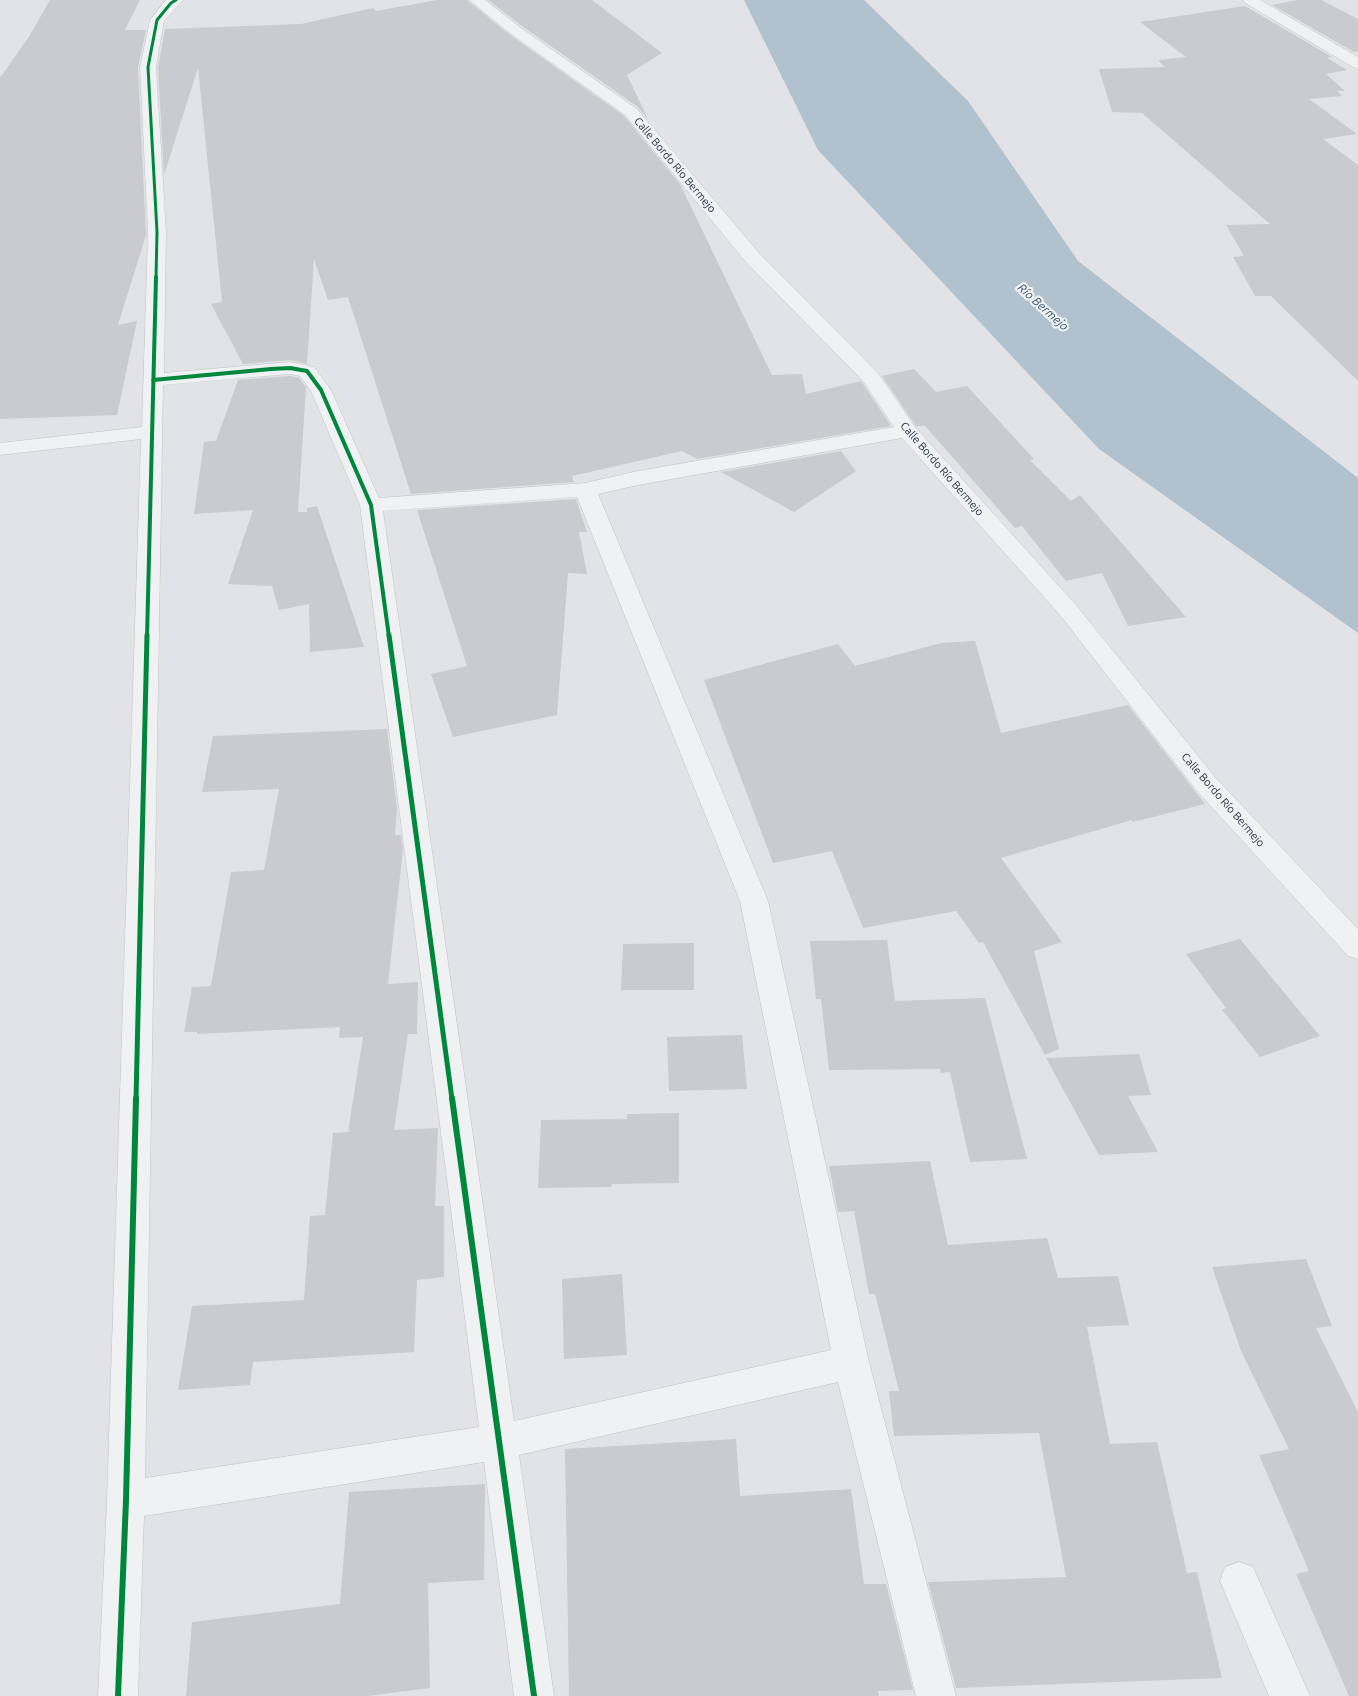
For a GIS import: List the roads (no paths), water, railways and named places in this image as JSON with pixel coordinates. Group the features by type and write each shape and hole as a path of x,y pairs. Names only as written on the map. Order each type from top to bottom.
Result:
{"street":[{"name":"Calle Bordo Río Bermejo","path":"476,0 516,31 631,112 752,257 871,377 907,431 1068,610 1206,784 1358,948"},
{"path":"1250,0 1358,64"},
{"path":"118,1696 126,1500 157,232 148,67 157,20 168,1"},
{"path":"153,380 271,369 290,368 307,371 321,390 371,505 534,1696"},
{"path":"371,505 585,490 638,478 907,431"},
{"path":"0,449 152,432"},
{"path":"585,490 754,901 851,1362 936,1696"},
{"path":"126,1500 499,1442 851,1362"},
{"path":"1239,1581 1290,1696"}],"water":[{"name":"Río Bermejo","path":"744,0 864,0 968,101 1078,261 1358,478 1358,633 1099,449 818,150"}]}
